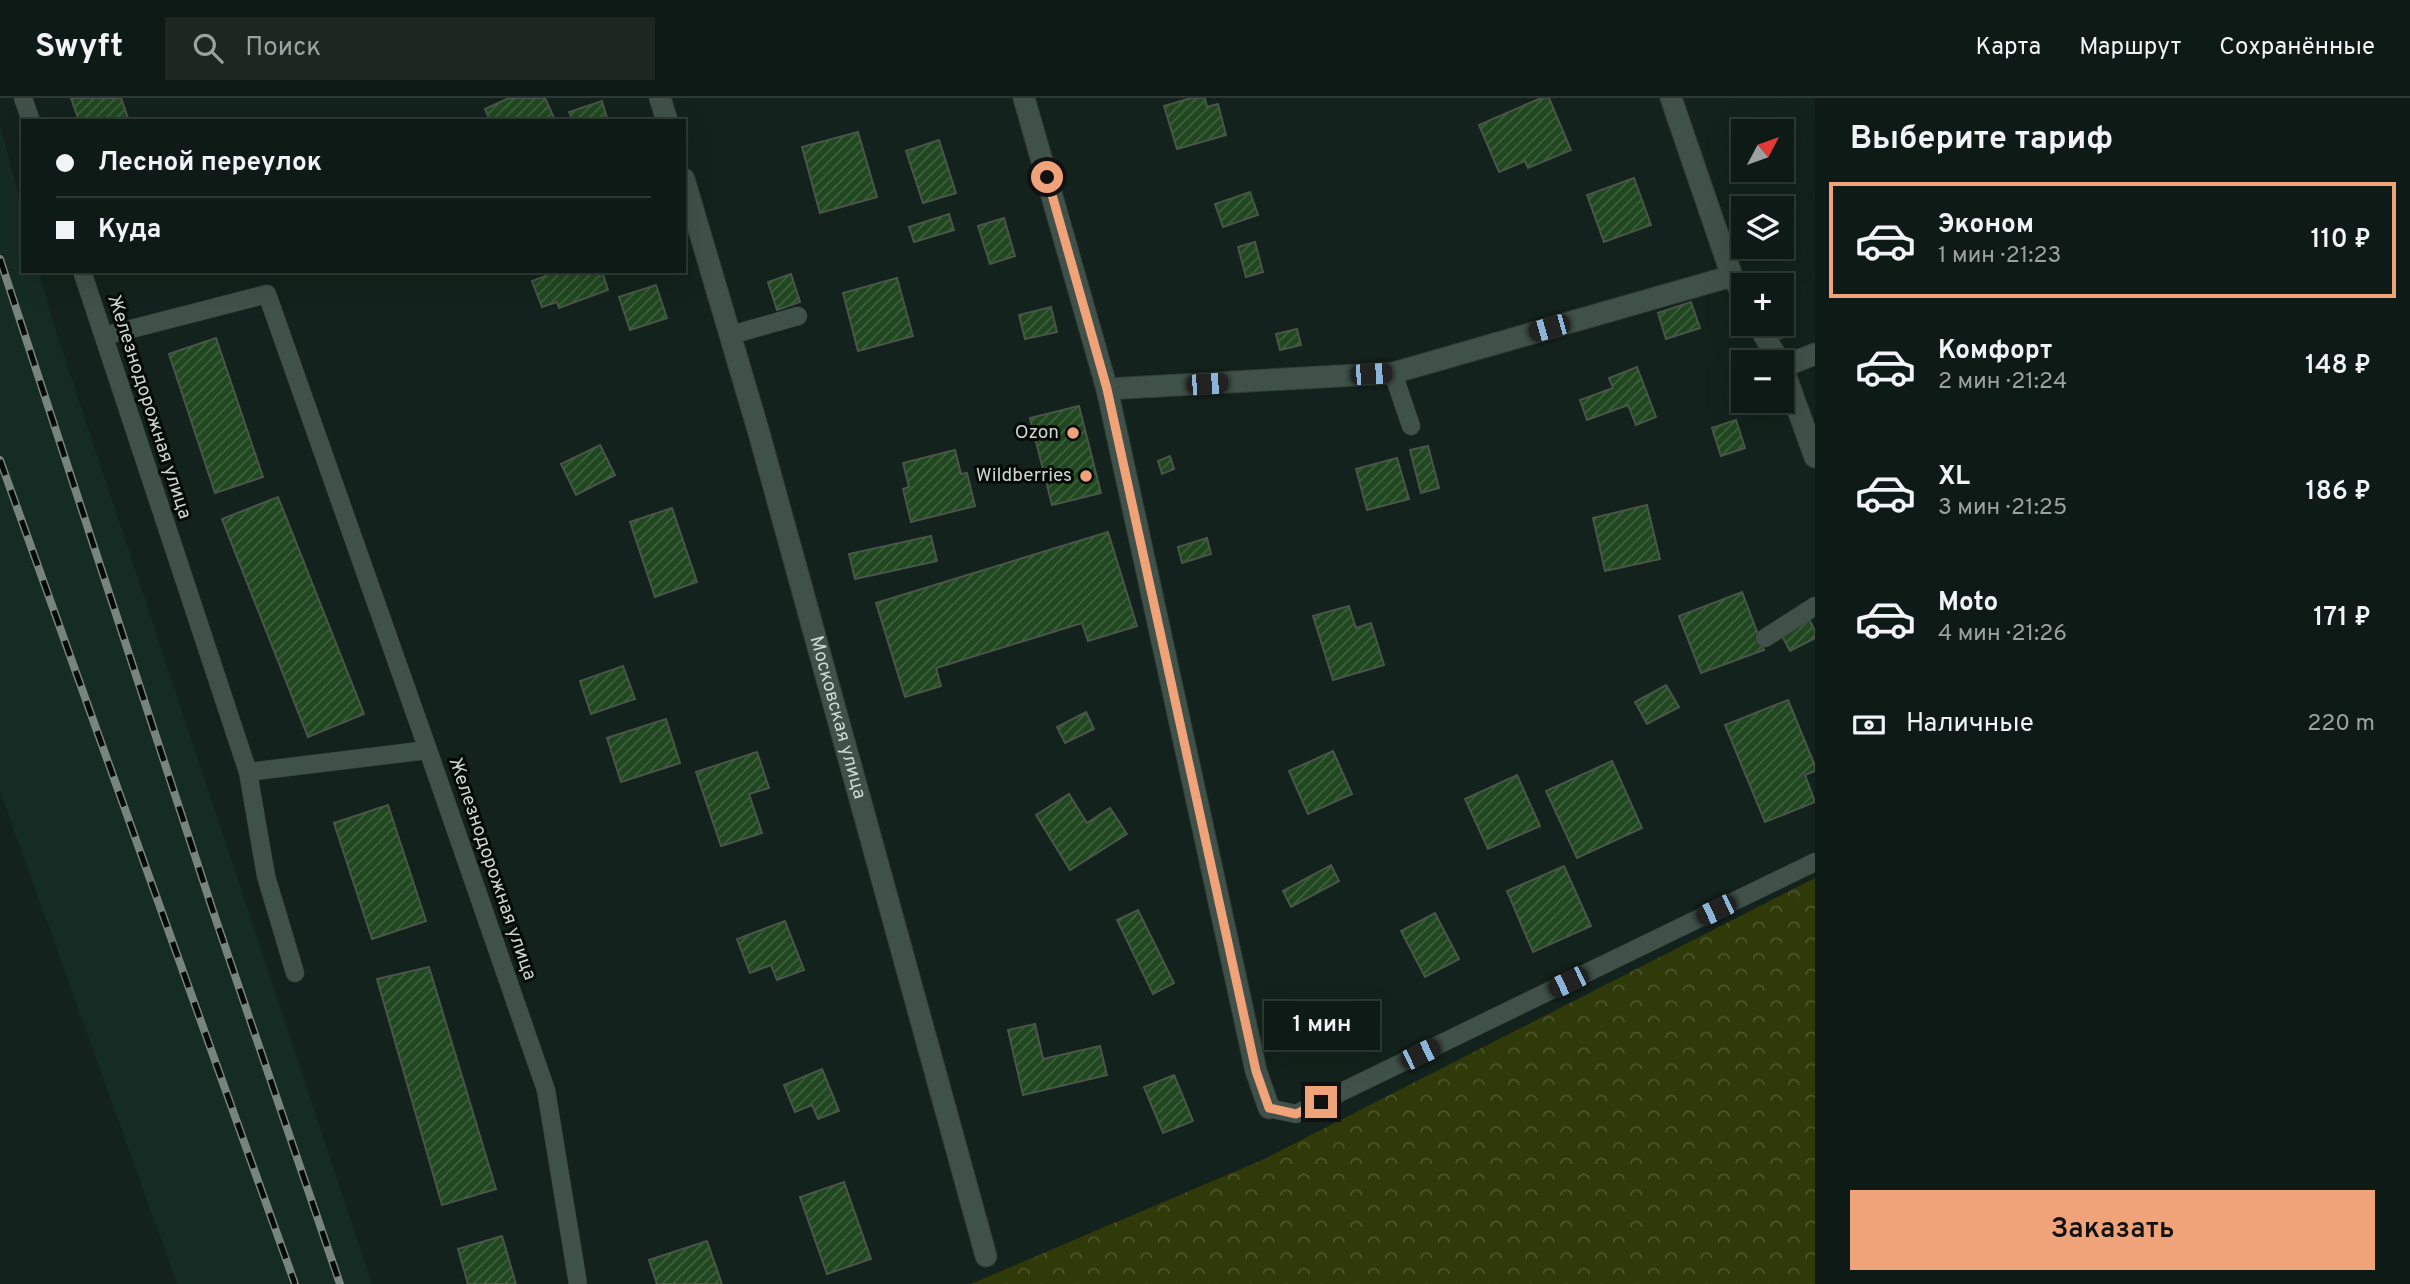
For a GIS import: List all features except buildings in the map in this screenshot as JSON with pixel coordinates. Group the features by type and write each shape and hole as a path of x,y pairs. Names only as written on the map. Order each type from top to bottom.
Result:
{"street":[{"path":"660,98 666,119"},
{"path":"1024,98 1107,389 1256,1071 1269,1108"},
{"path":"1671,98 1731,273"},
{"name":"Московская улица","path":"686,194 692,237 730,335 986,1256"},
{"path":"1107,389 1392,373 1731,276"},
{"path":"1794,361 1815,354"},
{"path":"1794,400 1815,457"}],"lane":[{"path":"23,98 30,119"},
{"name":"Железнодорожная улица","path":"83,273 248,772 428,750 546,1090 578,1284"},
{"path":"104,336 267,294 428,750"},
{"path":"730,335 798,316"},
{"path":"1392,373 1410,426"},
{"path":"1765,638 1815,606"},
{"path":"248,772 266,876 295,973"},
{"path":"1269,1108 1296,1114 1815,862"}],"shaded area":[{"path":"0,125 21,204 21,273 40,273 53,322 372,1284 177,1284 0,791"}],"green space":[{"path":"1815,878 1815,1284 971,1284 1262,1160"}],"railway":[{"path":"0,259 213,911 340,1284"},
{"path":"0,460 295,1284"}],"place":[{"name":"Ozon","path":"1073,433"},
{"name":"Wildberries","path":"1086,476"}],"route":[{"path":"1047,177 1107,389 1256,1071 1269,1108 1296,1114 1321,1102"}]}
